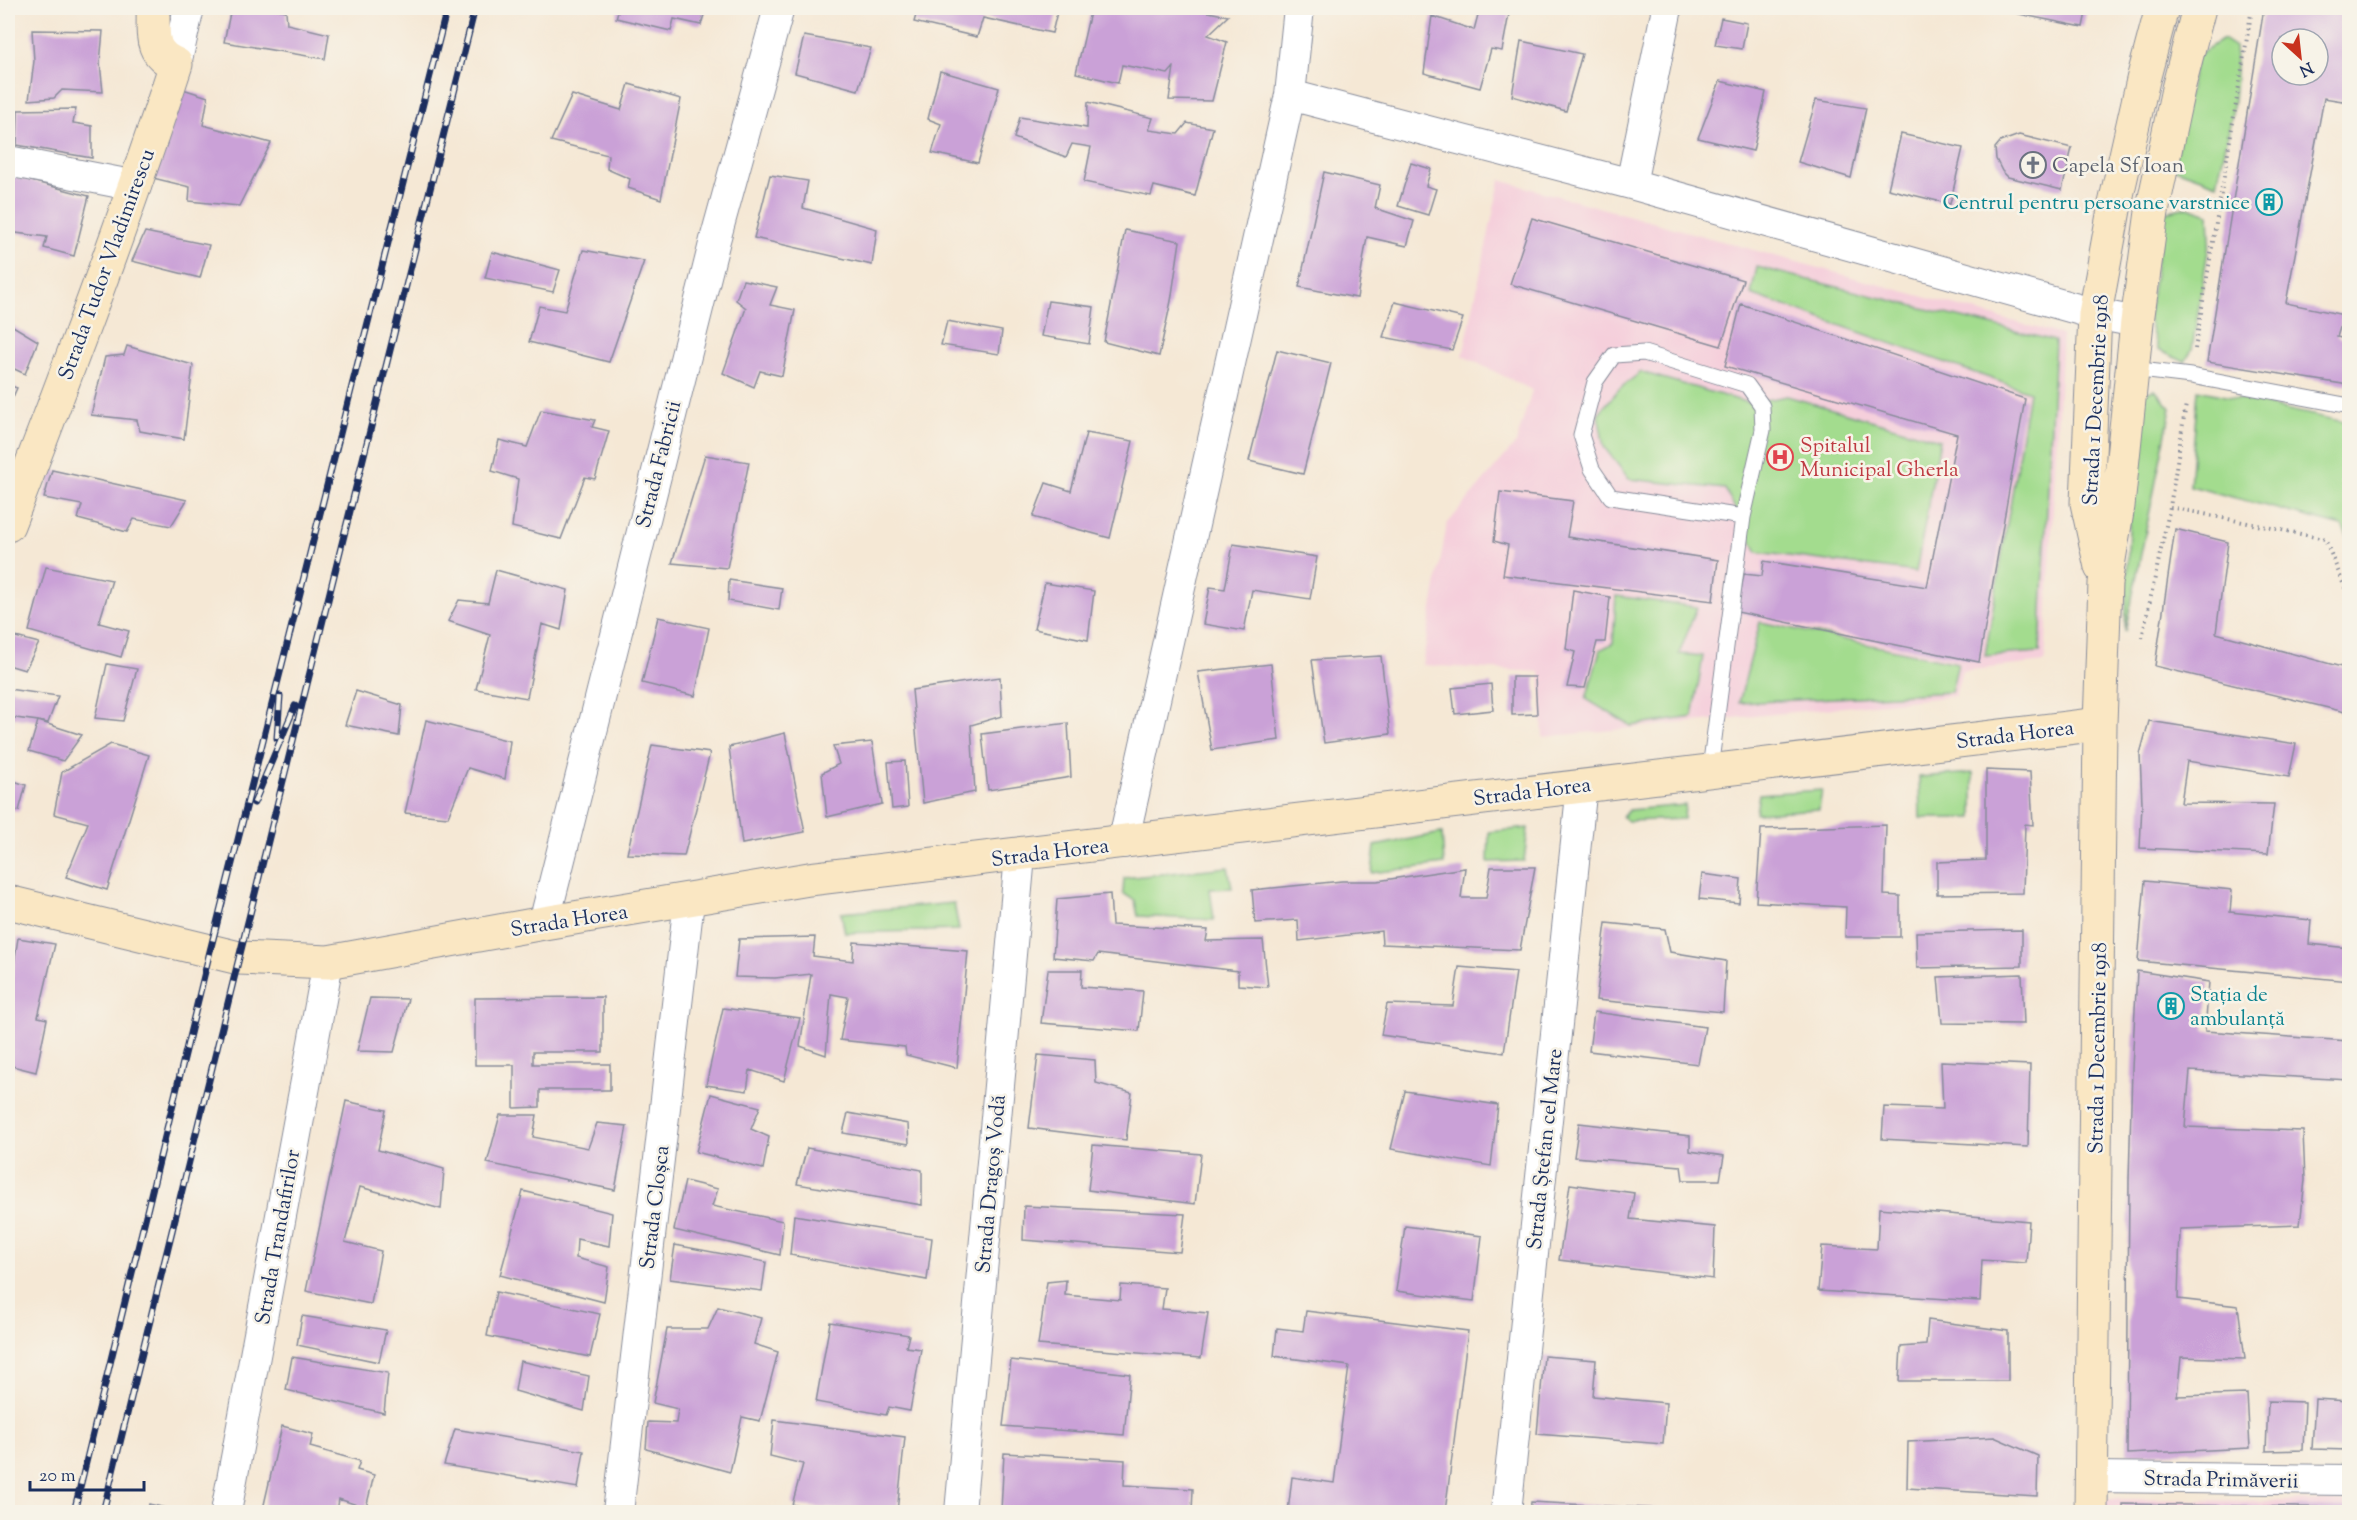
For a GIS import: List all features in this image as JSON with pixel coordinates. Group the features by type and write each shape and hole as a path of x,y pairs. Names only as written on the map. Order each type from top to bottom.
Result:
{"street":[{"path":"153,8 154,44 165,60 176,64 189,8"},
{"name":"Strada Fabricii","path":"544,923 712,251 779,8"},
{"path":"1123,843 1290,95 1299,8"},
{"path":"1631,184 1667,8"},
{"name":"Strada 1 Decembrie 1918","path":"2105,583 2087,503 2095,314 2115,204 2162,8"},
{"name":"Strada 1 Decembrie 1918","path":"2091,1512 2100,724 2105,583 2118,506 2137,322 2152,212 2178,89 2199,8"},
{"name":"Strada Tudor Vladimirescu","path":"8,525 75,355 136,186 176,64"},
{"path":"1290,95 1631,184 2095,314 2137,322"},
{"path":"8,161 136,186"},
{"name":"Strada Horea","path":"8,902 238,958 328,962 809,879 1020,856 1582,785 2100,724"},
{"name":"Strada Ștefan cel Mare","path":"1506,1512 1582,785"},
{"name":"Strada Dragoș Vodă","path":"960,1512 1020,856"},
{"name":"Strada Cloșca","path":"618,1512 689,901"},
{"name":"Strada Trandafirilor","path":"226,1512 328,962"},
{"name":"Strada Primăverii","path":"2092,1477 2349,1480"}],"lane":[{"path":"1710,770 1743,517 1763,430 1762,406 1747,385 1644,353 1614,355 1595,382 1581,435 1592,469 1611,497 1743,517"},
{"path":"2132,369 2191,376 2349,406"}],"path":[{"path":"2170,507 2325,539 2349,600"}],"shaded area":[{"name":"Spitalul Municipal Gherla","path":"1500,180 2062,335 2045,662 1962,671 1955,696 1543,737 1540,672 1422,665 1447,524 1516,443 1532,390 1463,356"},
{"path":"2101,1499 2349,1502 2349,1512 2101,1512"}],"green space":[{"path":"2223,39 2235,47 2236,81 2232,116 2217,184 2173,168 2197,55"},
{"path":"2188,207 2209,214 2210,238 2192,349 2185,362 2158,350 2148,319 2164,212"},
{"path":"1757,267 2055,341 2040,652 1985,656 2029,392 1751,294"},
{"path":"1641,372 1749,403 1787,396 1940,440 1916,572 1757,552 1725,489 1629,479 1604,447 1598,414 1619,389"},
{"path":"2155,390 2171,408 2125,632 2134,395"},
{"path":"2198,390 2349,423 2349,539 2342,526 2190,486"},
{"path":"1616,596 1697,607 1679,654 1703,656 1693,717 1631,726 1586,699 1600,650 1613,643"},
{"path":"1760,622 1958,663 1951,692 1739,703"},
{"path":"1973,773 1973,818 1920,818 1919,777"},
{"path":"1822,790 1819,809 1756,813 1759,794"},
{"path":"1685,805 1684,819 1628,821 1622,817 1629,810"},
{"path":"1528,828 1524,861 1488,862 1489,832"},
{"path":"1442,833 1444,864 1372,873 1375,846"},
{"path":"1228,867 1232,888 1210,889 1214,920 1138,916 1135,901 1123,893 1124,878"},
{"path":"954,903 959,930 845,933 841,913"}],"building":[{"path":"231,8 273,8 286,11 287,24 329,34 325,59 224,42"},
{"path":"619,8 706,8 701,25 674,19 671,31 616,18"},
{"path":"918,8 1058,8 1052,33 983,18 977,37 914,22"},
{"path":"1091,8 1189,8 1228,16 1208,35 1227,42 1212,101 1169,100 1174,67 1168,74 1122,65 1118,83 1076,73"},
{"path":"1472,8 1499,8 1499,13 1509,14 1502,51 1491,49 1480,88 1424,73 1432,16 1474,30 1479,11"},
{"path":"2015,8 2087,8 2083,27 2014,13"},
{"name":"Centrul pentru persoane varstnice","path":"2264,8 2349,8 2349,102 2324,98 2286,303 2344,315 2337,337 2349,340 2349,385 2207,362"},
{"path":"1721,18 1747,23 1742,49 1715,45"},
{"path":"32,30 103,31 100,63 103,92 62,90 54,98 29,100 34,61"},
{"path":"804,36 871,48 858,90 795,73"},
{"path":"1521,41 1582,54 1566,111 1512,96"},
{"path":"940,71 999,88 978,163 932,153 941,124 928,119"},
{"path":"1720,81 1766,92 1753,151 1698,138"},
{"path":"629,84 681,99 661,199 628,188 630,179 607,169 608,155 551,141 572,95 621,110"},
{"path":"183,89 208,97 203,125 271,143 239,206 189,201 190,187 153,178"},
{"path":"1816,100 1866,108 1851,178 1798,162"},
{"path":"1088,102 1153,118 1149,130 1178,134 1187,123 1213,128 1195,196 1154,186 1151,196 1084,182 1091,147 1072,144 1066,157 1014,138 1020,117 1087,128"},
{"path":"76,109 73,123 92,126 92,158 17,145 18,110"},
{"path":"1901,134 1963,148 1950,204 1888,189"},
{"name":"Capela Sf Ioan","path":"2019,135 2072,148 2062,190 2008,177 2002,171 1996,159 1995,148 2000,142"},
{"path":"1411,163 1431,169 1426,186 1436,189 1428,215 1398,206"},
{"path":"1324,172 1380,185 1375,208 1414,221 1407,246 1367,237 1357,298 1299,287"},
{"path":"8,175 89,196 74,256 44,248 47,237 8,232"},
{"path":"770,175 808,181 803,208 877,229 872,265 754,238"},
{"path":"1532,218 1743,280 1721,346 1510,284"},
{"path":"1125,230 1180,241 1171,301 1159,356 1104,342"},
{"path":"145,232 209,245 200,278 132,261"},
{"path":"583,250 644,261 609,362 529,342 539,306 565,311"},
{"path":"492,252 560,270 553,292 485,278"},
{"path":"743,280 777,287 770,305 795,310 782,376 760,371 754,387 723,373 746,308 736,300"},
{"path":"1048,301 1094,307 1089,344 1041,336"},
{"path":"1395,302 1463,318 1452,350 1383,337"},
{"path":"1741,304 2025,399 1979,662 1737,612 1744,574 1762,576 1764,561 1927,587 1957,434 1725,366"},
{"path":"947,321 1002,331 999,354 941,345"},
{"path":"8,323 38,341 25,374 8,366"},
{"path":"127,346 193,365 184,439 140,431 137,420 91,415 105,357 124,355"},
{"path":"1277,350 1331,363 1303,474 1249,461"},
{"path":"8,385 17,388 8,408"},
{"path":"541,410 595,420 592,427 609,431 595,479 585,477 561,539 512,527 518,479 492,471 499,440 527,447"},
{"path":"1086,433 1133,441 1110,538 1033,517 1046,483 1071,491"},
{"path":"705,455 749,462 727,568 672,563"},
{"path":"52,470 187,500 171,526 134,519 127,532 78,519 82,505 44,498"},
{"path":"1500,492 1573,501 1567,537 1718,560 1713,601 1503,575 1508,545 1494,541"},
{"path":"2175,529 2228,542 2216,633 2349,669 2349,713 2155,666"},
{"path":"1233,544 1317,557 1310,599 1252,590 1244,631 1203,624 1210,587 1225,589"},
{"path":"46,567 112,580 99,623 129,631 121,657 29,631"},
{"path":"496,570 568,590 561,630 542,624 527,698 476,689 490,635 448,621 459,600 488,603"},
{"path":"729,580 782,588 779,610 728,601"},
{"path":"1045,583 1094,591 1088,640 1034,629"},
{"path":"1573,590 1610,597 1605,642 1597,642 1585,688 1567,687 1575,652 1566,649"},
{"path":"658,617 709,628 695,696 642,683"},
{"path":"8,635 39,643 25,670 8,665"},
{"path":"1381,656 1390,734 1324,743 1312,660"},
{"path":"107,664 137,669 123,721 95,718"},
{"path":"1271,664 1279,740 1212,750 1198,672"},
{"path":"1000,677 1002,716 971,725 975,792 923,803 912,690"},
{"path":"1512,677 1535,677 1537,714 1512,715"},
{"path":"1491,684 1493,710 1455,714 1452,688"},
{"path":"8,689 58,696 48,723 8,717"},
{"path":"356,691 402,705 399,736 345,725"},
{"path":"426,720 510,741 505,779 468,768 448,817 405,813"},
{"path":"38,721 82,735 63,761 29,751"},
{"path":"2149,721 2296,744 2289,777 2187,761 2181,803 2274,804 2268,854 2140,848 2142,803 2140,754"},
{"path":"1068,723 1071,777 988,790 982,734"},
{"path":"785,733 805,832 742,844 729,747"},
{"path":"872,742 882,804 827,817 822,773 839,764 833,746"},
{"path":"111,744 149,755 107,890 66,877 88,823 54,814 62,772"},
{"path":"652,745 710,753 684,856 627,854"},
{"path":"905,761 908,807 892,809 888,762"},
{"path":"1986,770 2030,772 2033,825 2025,824 2023,893 1937,894 1937,862 1986,860"},
{"path":"8,779 26,785 19,811 8,809"},
{"path":"1886,825 1884,895 1900,896 1900,937 1845,937 1846,907 1756,902 1761,829"},
{"path":"1491,867 1535,867 1520,950 1382,944 1381,931 1299,941 1298,920 1255,923 1252,890 1342,881 1377,881 1465,868 1461,898 1486,898"},
{"path":"1702,874 1741,879 1739,903 1699,899"},
{"path":"2145,881 2232,890 2230,912 2311,920 2309,944 2349,948 2349,981 2138,961"},
{"path":"1110,894 1112,925 1208,930 1206,941 1263,940 1268,987 1238,985 1238,971 1098,954 1094,961 1053,957 1057,899"},
{"path":"1606,923 1665,929 1670,952 1726,961 1723,1012 1596,1000"},
{"path":"2022,930 2022,966 1917,968 1916,932"},
{"path":"815,937 813,956 853,961 854,942 968,951 957,1068 906,1055 905,1047 840,1040 848,997 831,994 826,1055 800,1046 811,974 775,978 735,977 739,939"},
{"path":"18,938 55,944 38,1017 47,1019 36,1072 8,1065 8,975 12,977"},
{"path":"1459,967 1516,972 1504,1053 1381,1035 1387,1004 1453,1006"},
{"path":"1048,970 1082,970 1081,987 1143,991 1139,1031 1041,1023"},
{"path":"2137,971 2209,982 2205,1031 2349,1041 2349,1080 2190,1071 2185,1127 2303,1131 2305,1180 2300,1225 2180,1229 2178,1299 2238,1306 2245,1359 2181,1357 2177,1396 2247,1394 2250,1448 2127,1454 2129,1180"},
{"path":"2022,974 2024,1024 1942,1023 1938,977"},
{"path":"603,997 603,1052 533,1052 533,1064 610,1064 610,1090 540,1090 540,1107 514,1108 514,1065 475,1065 475,998"},
{"path":"370,998 408,999 394,1052 357,1051"},
{"path":"723,1008 800,1018 784,1081 750,1070 747,1091 706,1085"},
{"path":"1594,1012 1705,1027 1698,1064 1589,1051"},
{"path":"1038,1055 1095,1060 1096,1083 1132,1093 1126,1140 1029,1128"},
{"path":"1941,1061 2030,1065 2028,1147 1882,1139 1884,1107 1943,1109"},
{"path":"1405,1091 1498,1105 1491,1166 1391,1149"},
{"path":"711,1094 760,1107 751,1129 769,1137 763,1169 696,1152"},
{"path":"346,1101 386,1110 378,1150 444,1169 441,1209 360,1187 345,1242 381,1251 371,1304 306,1291"},
{"path":"848,1113 908,1124 909,1144 843,1133"},
{"path":"500,1115 537,1115 533,1137 588,1148 597,1123 627,1126 615,1190 487,1163"},
{"path":"1579,1123 1690,1136 1690,1151 1724,1156 1720,1180 1683,1180 1681,1166 1574,1157"},
{"path":"1093,1145 1201,1154 1195,1204 1088,1190"},
{"path":"807,1148 922,1170 922,1205 797,1184"},
{"path":"685,1181 718,1189 712,1206 783,1221 780,1255 674,1230"},
{"path":"1570,1184 1634,1193 1630,1219 1715,1227 1713,1279 1559,1260"},
{"path":"523,1191 612,1213 609,1246 577,1239 576,1258 609,1267 604,1302 500,1275"},
{"path":"1024,1206 1185,1214 1180,1252 1023,1240"},
{"path":"1879,1208 2029,1221 2026,1263 1982,1260 1980,1301 1818,1291 1822,1246 1877,1249"},
{"path":"794,1215 932,1238 927,1280 790,1255"},
{"path":"1405,1226 1482,1236 1474,1301 1396,1291"},
{"path":"675,1245 766,1262 762,1291 670,1279"},
{"path":"1066,1280 1065,1295 1120,1300 1121,1285 1165,1288 1162,1309 1208,1313 1201,1358 1038,1345 1047,1282"},
{"path":"496,1292 600,1314 590,1357 487,1336"},
{"path":"718,1307 761,1318 754,1344 778,1352 760,1421 742,1417 730,1472 646,1449 648,1422 676,1423 678,1409 653,1403 667,1329 708,1329"},
{"path":"1306,1311 1468,1331 1445,1512 1288,1512 1292,1477 1334,1483 1349,1366 1274,1356 1277,1328 1303,1331"},
{"path":"302,1316 386,1330 379,1362 297,1345"},
{"path":"1928,1320 2008,1331 2008,1381 1899,1381 1901,1347 1926,1345"},
{"path":"830,1322 909,1335 906,1347 921,1349 910,1411 889,1407 886,1415 816,1402"},
{"path":"1544,1356 1596,1360 1593,1396 1666,1403 1663,1444 1537,1434"},
{"path":"292,1357 388,1373 384,1413 286,1390"},
{"path":"1011,1360 1130,1374 1124,1435 1003,1426"},
{"path":"520,1361 589,1376 584,1411 515,1391"},
{"path":"2315,1399 2349,1401 2349,1450 2312,1449"},
{"path":"2268,1401 2305,1402 2303,1450 2266,1451"},
{"path":"774,1420 905,1437 897,1512 862,1512 792,1505 803,1464 770,1456"},
{"path":"282,1426 313,1434 310,1447 360,1461 357,1470 374,1475 366,1508 339,1499 337,1512 274,1512 263,1509"},
{"path":"455,1429 584,1451 578,1488 444,1465"},
{"path":"1994,1437 2038,1456 2037,1496 1907,1488 1908,1442"},
{"path":"1004,1453 1125,1460 1124,1485 1193,1489 1192,1512 1001,1511"},
{"path":"1531,1502 1681,1510 1681,1512 1530,1512"},
{"path":"149,1504 166,1508 166,1512 147,1512"},
{"path":"2123,1504 2347,1508 2347,1512 2123,1512"}],"railway":[{"path":"74,1512 210,951 447,8"},
{"path":"103,1512 475,8"},
{"path":"277,738 280,696"},
{"path":"254,803 295,706"}],"place":[{"name":"Capela Sf Ioan","path":"2033,165"},
{"name":"Centrul pentru persoane varstnice","path":"2269,202"},
{"name":"Spitalul Municipal Gherla","path":"1780,457"},
{"name":"Stația de ambulanță","path":"2171,1006"}]}
